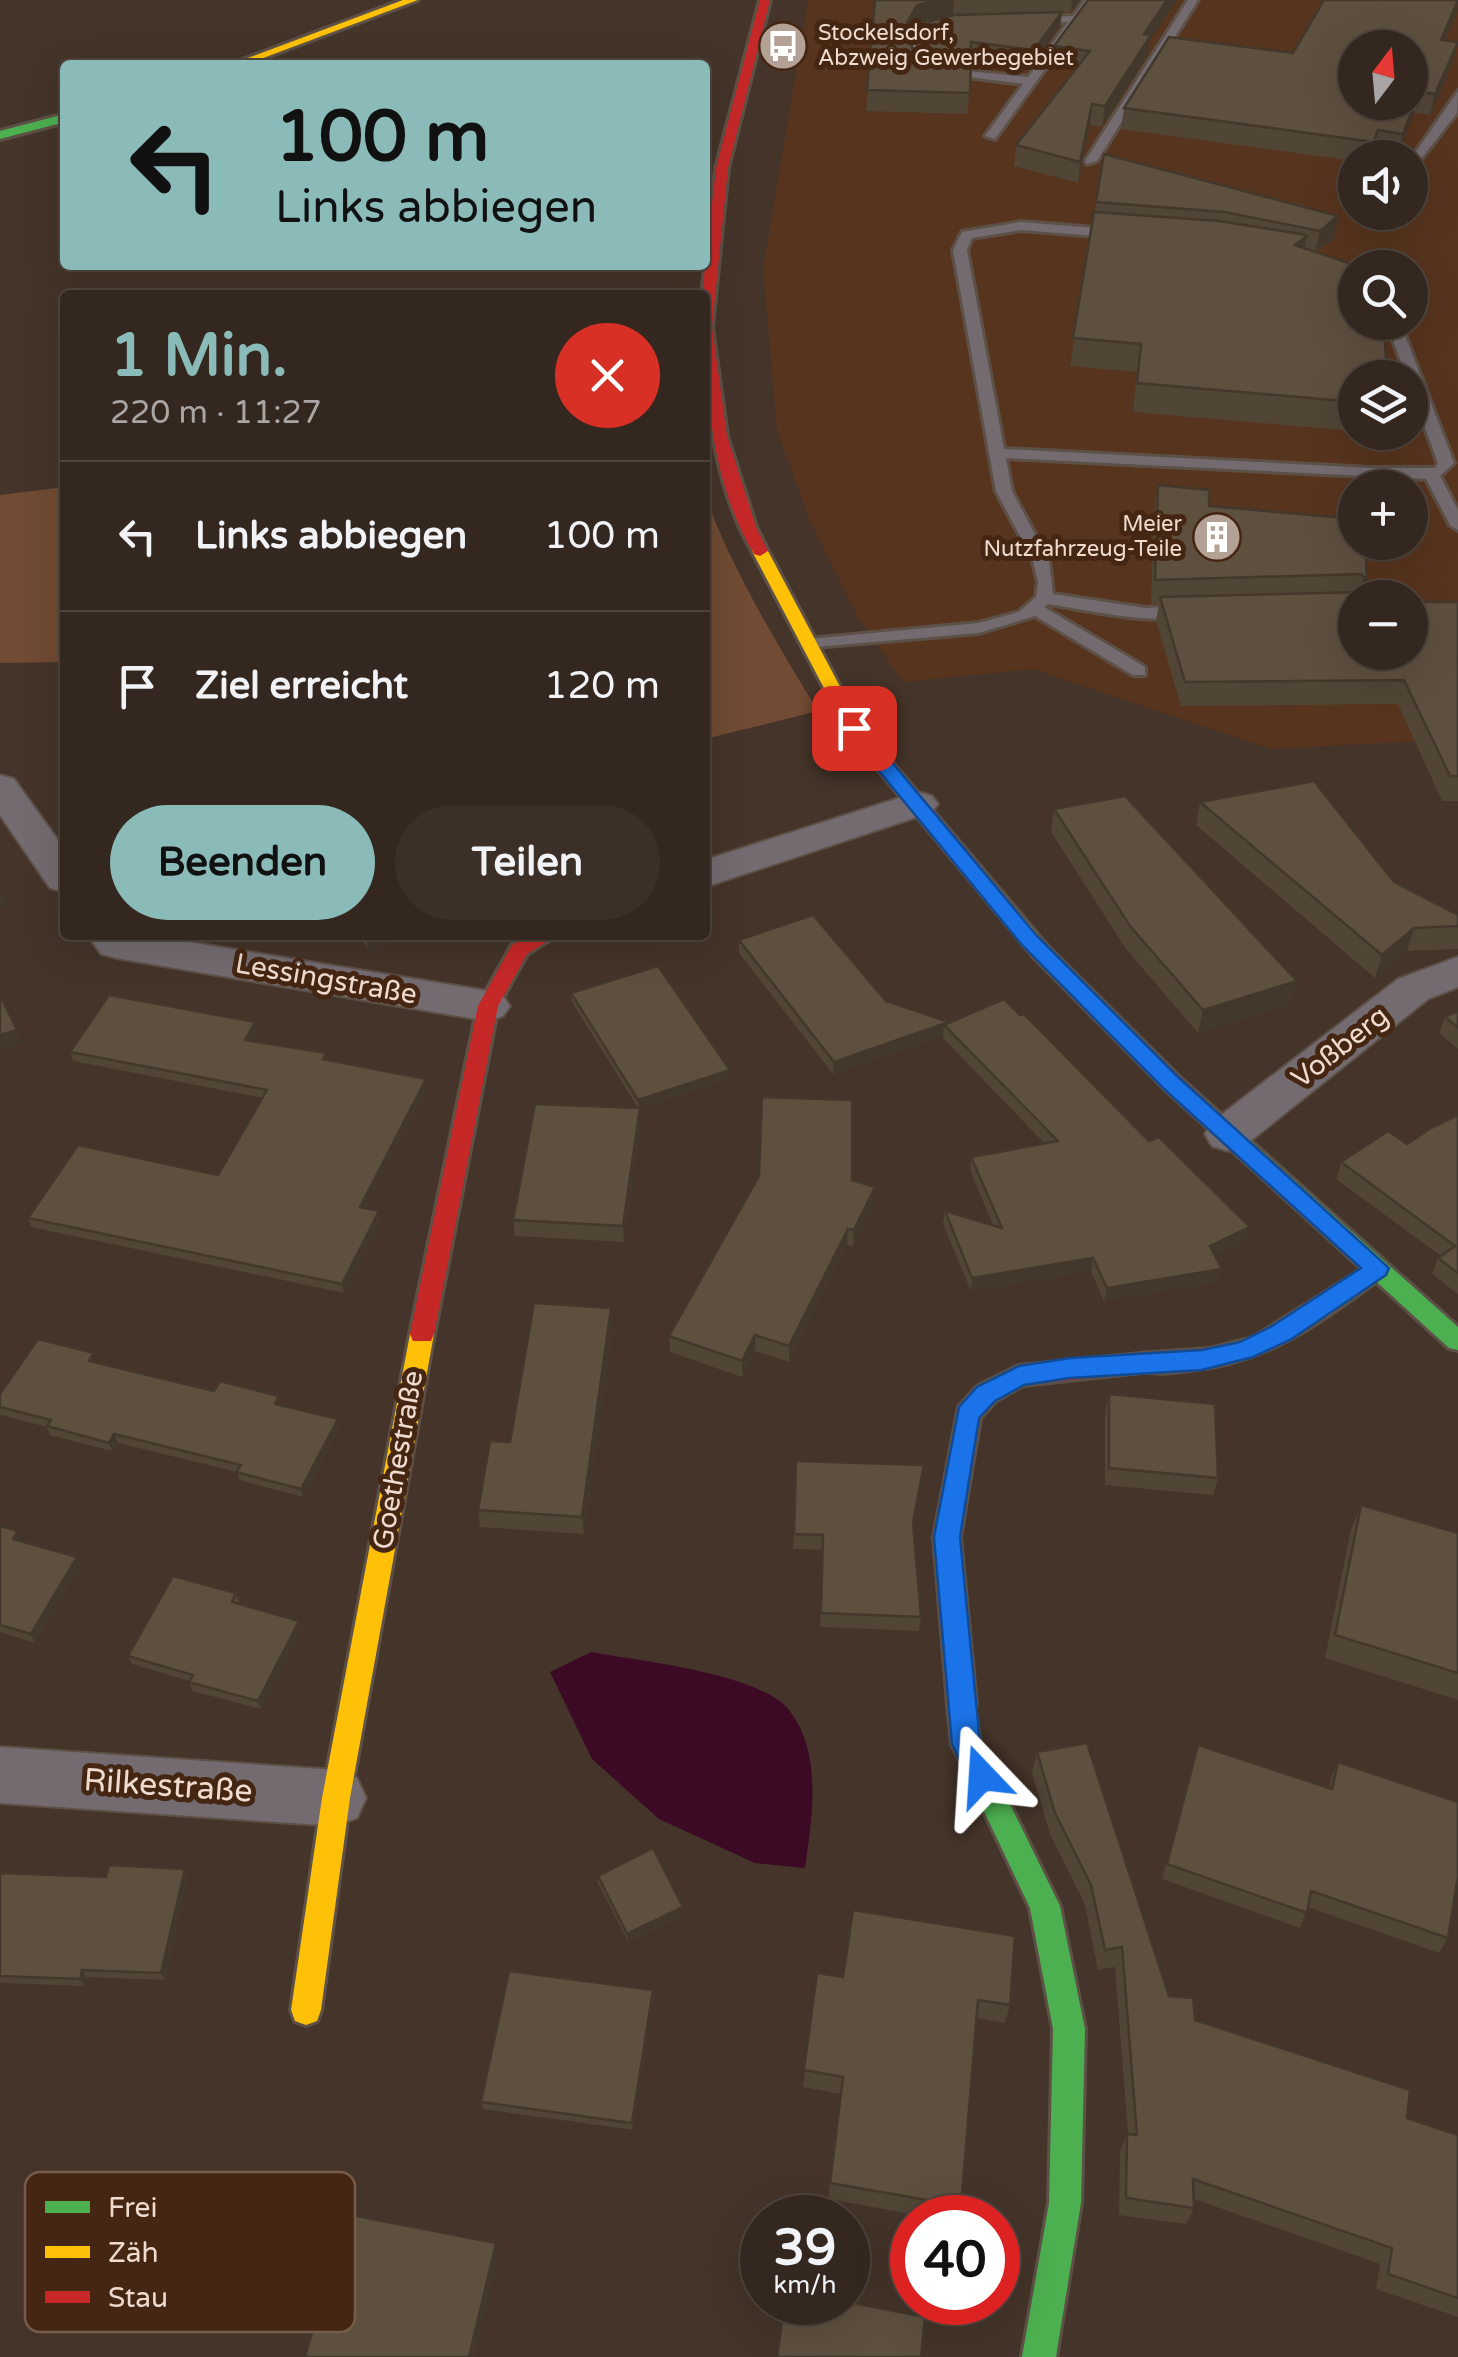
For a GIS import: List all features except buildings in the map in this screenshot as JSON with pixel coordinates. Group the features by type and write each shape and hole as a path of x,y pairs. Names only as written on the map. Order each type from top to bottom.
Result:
{"street":[{"path":"249,60 414,0"},
{"path":"709,290 722,168 764,0"},
{"path":"0,135 60,119"},
{"path":"710,363 720,436 748,528 854,728 1030,940 1171,1082 1458,1341"},
{"path":"0,787 60,873"},
{"path":"710,872 918,804"},
{"name":"Lessingstraße","path":"113,940 116,944 488,1006"},
{"name":"Goethestraße","path":"306,2010 336,1798 433,1274 488,1006 519,950 537,940"},
{"name":"Voßberg","path":"1228,1134 1413,989 1458,971"},
{"path":"1039,2357 1065,2203 1070,2029 1045,1906 966,1744 947,1537 968,1414 986,1394 1019,1376 1070,1368 1202,1360 1245,1350 1281,1333 1377,1268"},
{"name":"Rilkestraße","path":"0,1775 336,1798"}],"lane":[{"path":"992,136 1090,0"},
{"path":"1091,161 1193,0"},
{"path":"1024,20 1076,18"},
{"path":"970,22 923,30 916,44 920,70 1031,82"},
{"path":"1428,144 1451,112 1458,94"},
{"path":"809,644 980,628 1025,616 1039,603 1046,582 1041,561 1004,491 960,250 967,235 1021,226 1138,235"},
{"path":"997,452 1440,471 1446,463 1400,340"},
{"path":"1431,473 1458,525"},
{"path":"1039,603 1146,612 1202,611"},
{"path":"1039,603 1140,671"}],"shaded area":[{"path":"808,0 1458,0 1458,739 1271,749 1033,669 903,682 857,616 811,523 777,431 763,268"},
{"path":"60,488 60,662 0,663 0,495"},
{"path":"710,509 742,579 818,711 710,738"},
{"path":"591,1652 726,1678 774,1697 789,1710 800,1727 811,1766 812,1808 805,1868 755,1863 659,1819 592,1759 550,1672"}],"traffic: fast":[{"path":"0,135 60,119"},
{"path":"1041,952 1171,1082 1458,1341"},
{"path":"962,1705 966,1744 1045,1906 1069,2029 1065,2203 1039,2357"}],"traffic: slow":[{"path":"249,60 413,0"},
{"path":"760,551 853,728 1041,952"},
{"path":"1151,1363 1221,1357 1262,1344 1313,1315 1377,1269"},
{"path":"306,2010 336,1798 422,1334"}],"traffic: jam":[{"path":"709,290 722,168 765,0"},
{"path":"710,363 720,436 748,527 760,551"},
{"path":"422,1334 488,1006 519,950 538,940"},
{"path":"962,1705 947,1537 968,1414 986,1394 1019,1376 1151,1363"}],"place":[{"name":"Stockelsdorf, Abzweig Gewerbegebiet","path":"783,46"},
{"name":"Meier Nutzfahrzeug-Teile","path":"1217,537"}],"route":[{"path":"854,728 1030,940 1171,1082 1377,1268 1281,1333 1245,1350 1202,1360 1070,1368 1019,1376 986,1394 968,1414 947,1537 966,1744 982,1776"}]}
